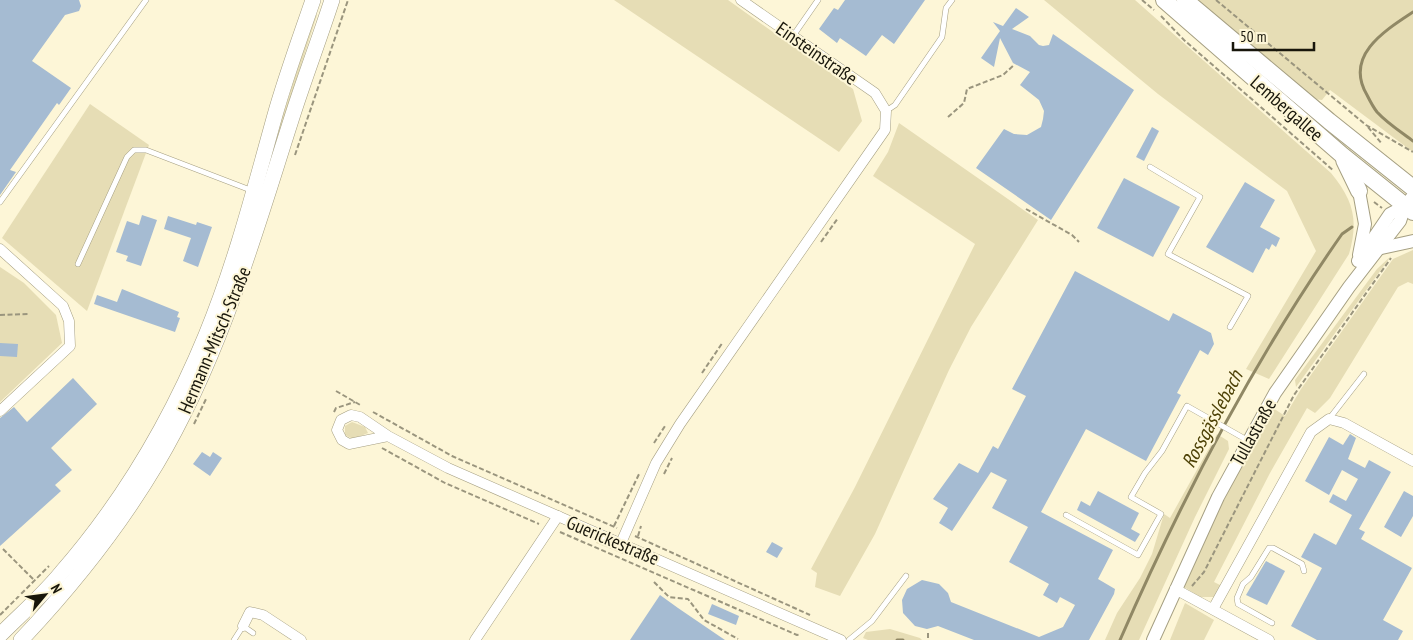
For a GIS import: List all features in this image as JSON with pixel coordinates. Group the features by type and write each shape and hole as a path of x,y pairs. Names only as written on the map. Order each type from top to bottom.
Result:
{"main road":[{"name":"Hermann-Mitsch-Straße","path":"0,634 74,557 117,499 143,458 182,387 206,335 256,192 276,113 313,0"},
{"name":"Hermann-Mitsch-Straße","path":"21,640 72,582 128,508 157,463 200,381 245,268 294,112 332,0"},
{"name":"Lembergallee","path":"1164,0 1342,155 1410,204"},
{"name":"Lembergallee","path":"1185,0 1329,121 1413,188"},
{"path":"1342,155 1359,191"}],"street":[{"name":"Einsteinstraße","path":"741,0 875,93 886,111"},
{"path":"621,543 656,463 680,424 885,130 886,111"},
{"path":"1358,260 1365,224 1359,191"},
{"name":"Tullastraße","path":"1153,640 1180,591 1242,437 1349,287 1400,221 1410,204"},
{"name":"Tullastraße","path":"1349,287 1358,260 1390,214 1410,204"},
{"path":"1377,249 1413,241"},
{"path":"0,249 63,306 70,321 70,346 0,411"},
{"path":"1213,609 1311,432 1329,419 1344,423 1413,460"},
{"name":"Guerickestraße","path":"388,436 448,468 841,640"},
{"path":"475,640 558,516"},
{"path":"1180,591 1269,640"},
{"path":"241,630 250,612 263,615 301,640"}],"lane":[{"path":"0,202 146,0"},
{"path":"792,36 818,0"},
{"path":"886,111 895,105 942,37 946,8 952,0"},
{"path":"78,264 127,157 134,150 146,150 256,192"},
{"path":"1150,167 1200,197 1168,254 1248,296 1230,327"},
{"path":"1329,419 1364,374"},
{"path":"1066,515 1138,555 1161,514 1131,497 1145,473 1162,451 1187,406 1242,437"},
{"path":"1272,624 1238,604 1237,598 1243,584 1251,577 1269,548 1273,548 1302,564 1304,571"},
{"path":"849,640 872,621 906,576"},
{"path":"234,640 241,630 253,633"}],"path":[{"path":"1142,0 1184,40 1340,176"},
{"path":"1216,0 1366,125 1413,152"},
{"path":"948,117 964,103 967,89 1003,75 1014,65"},
{"path":"1026,209 1072,235 1079,242"},
{"path":"820,244 839,216"},
{"path":"1180,591 1204,572 1294,395 1390,259"},
{"path":"0,315 29,314"},
{"path":"336,391 363,407"},
{"path":"371,411 452,456 809,612 818,629"},
{"path":"662,477 675,454"},
{"path":"638,537 641,524"},
{"path":"3,549 34,580"},
{"path":"0,615 54,561"},
{"path":"654,582 669,598 688,599 704,620 738,639"},
{"path":"928,633 928,640"}],"shaded area":[{"path":"614,0 728,0 853,89 862,121 839,152"},
{"path":"1044,0 1135,0 1331,173 1344,192 1349,201 1354,220 1349,254 1269,379 1246,369 1316,251 1287,191 1158,94"},
{"path":"1196,0 1413,0 1413,152 1330,90 1322,100 1313,99"},
{"path":"314,14 317,15 238,264"},
{"path":"90,104 149,145 87,311 2,238"},
{"path":"899,123 1038,220 971,327 949,370 875,534 840,596 815,587 817,573 811,569 855,487 975,244 873,176 888,152"},
{"path":"1413,250 1413,284 1408,282 1398,287 1330,398 1315,413 1307,408 1270,473 1214,582 1222,586 1214,597 1200,597 1184,587 1246,450 1273,408 1285,416 1301,389 1393,259"},
{"path":"1391,256 1296,387 1295,380 1377,269"},
{"path":"0,267 24,283 56,315 62,343 0,402"},
{"path":"352,422 365,427 368,433 353,439 345,435 345,426"},
{"path":"1217,434 1228,441 1229,449 1195,517 1139,640 1105,640 1117,613 1140,578 1152,554 1164,514 1170,518"},
{"path":"596,539 639,557 638,560 596,543"},
{"path":"1185,603 1214,620 1204,640 1170,640"},
{"path":"890,629 922,640 868,640 863,638 866,632"}],"building":[{"path":"0,0 79,0 81,6 79,11 65,15 32,61 71,88 59,105 57,103 10,170 16,172 0,195"},
{"path":"845,0 925,0 894,44 882,35 866,56 840,38 837,43 819,29 834,8 838,10"},
{"path":"1016,8 1029,17 1012,29 1030,36 1039,45 1043,46 1049,45 1053,34 1134,90 1051,220 976,168 1004,129 1014,134 1027,135 1041,127 1043,119 1044,111 1039,100 1020,85 1030,72 1013,63 1000,38 994,67 981,58 1000,31 993,22 1003,26"},
{"path":"1152,127 1159,131 1144,161 1136,157"},
{"path":"1124,178 1180,207 1153,257 1097,228"},
{"path":"1245,182 1275,200 1260,227 1280,238 1276,247 1272,244 1269,250 1266,248 1253,273 1206,247"},
{"path":"142,215 157,220 141,266 126,261 128,256 116,252 127,221 139,225"},
{"path":"168,216 196,225 197,222 212,227 198,267 183,261 191,238 164,229"},
{"path":"1075,271 1169,321 1173,313 1211,333 1214,344 1208,355 1200,350 1177,393 1181,395 1146,461 1086,429 1041,512 1113,550 1098,579 1115,589 1114,594 1089,640 974,640 938,626 927,629 915,626 903,613 902,600 907,589 922,580 939,584 948,593 951,602 1039,637 1063,627 1075,605 1060,597 1057,603 1043,595 1049,584 1009,562 1028,527 992,508 1007,480 991,472 952,531 939,523 948,508 933,499 959,463 978,473 993,446 998,449 1026,396 1012,389"},
{"path":"122,289 179,312 177,317 180,318 175,332 94,304 97,295 117,302"},
{"path":"0,343 18,344 17,357 0,356"},
{"path":"73,378 97,404 51,448 72,470 55,485 61,491 0,546 0,418 14,407 27,422"},
{"path":"1350,434 1356,438 1348,459 1365,468 1369,460 1391,472 1359,529 1365,532 1361,539 1412,568 1383,620 1403,631 1398,640 1317,640 1291,626 1322,568 1301,557 1314,533 1336,545 1352,515 1329,502 1333,494 1346,501 1358,479 1342,470 1329,495 1305,481 1329,437 1343,445"},
{"path":"202,452 210,457 213,452 222,458 210,476 193,464"},
{"path":"1098,491 1139,513 1131,529 1140,534 1135,542 1077,510 1081,501 1090,506"},
{"path":"1404,491 1413,496 1413,516 1401,537 1384,527"},
{"path":"772,542 783,548 777,558 766,552"},
{"path":"1266,561 1285,571 1267,605 1246,595"},
{"path":"660,595 678,608 725,640 630,640"},
{"path":"712,604 739,616 736,625 708,614"}],"waterway":[{"path":"1413,12 1390,28 1370,46 1360,68 1361,81 1376,110 1390,124 1413,141"},
{"name":"Rossgässlebach","path":"1120,640 1168,535 1221,431 1249,381 1309,282 1342,234 1352,227"},
{"name":"Rossgässlebach","path":"897,640 903,640"}]}
